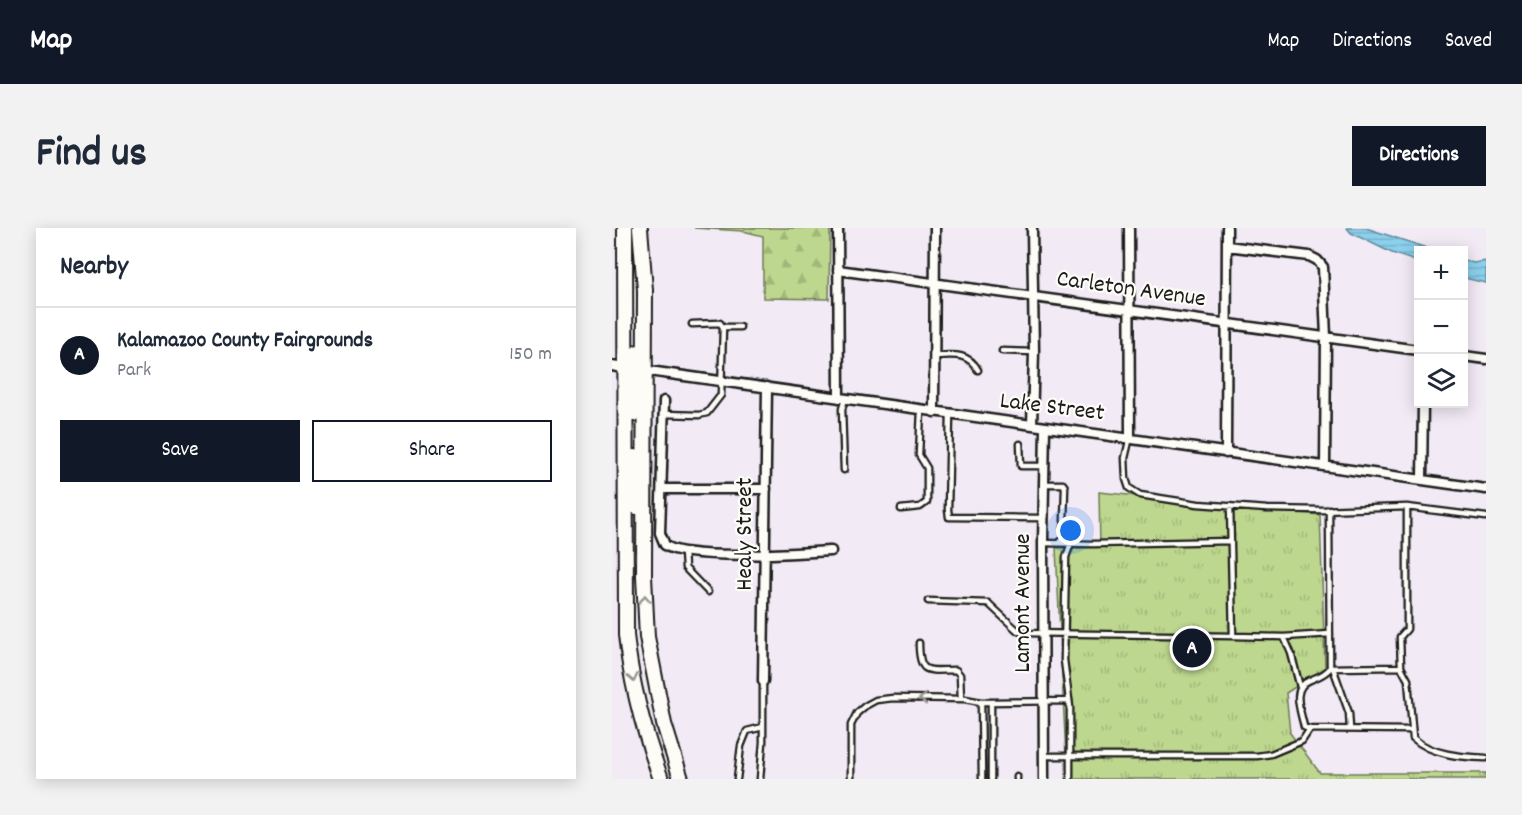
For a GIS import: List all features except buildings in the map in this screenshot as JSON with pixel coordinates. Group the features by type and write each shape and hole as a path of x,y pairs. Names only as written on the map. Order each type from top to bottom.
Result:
{"highway":[{"path":"625,228 636,495 640,534 645,544 646,617 651,664 664,724 681,779"},
{"path":"640,228 645,290 630,369 626,634 629,661 640,712 661,779"}],"street":[{"path":"838,228 842,399"},
{"path":"934,228 934,412"},
{"path":"1032,228 1034,352 1032,425"},
{"path":"1129,228 1130,438"},
{"path":"1226,453 1227,228"},
{"path":"1227,246 1309,256 1323,267 1326,337 1325,466"},
{"name":"Carleton Avenue","path":"838,270 1414,349"},
{"path":"1468,357 1486,359"},
{"name":"Lake Street","path":"630,369 1486,489"},
{"name":"Healy Street","path":"763,681 767,387"},
{"path":"664,401 660,533 662,542 669,548 684,552 766,554 831,551"},
{"path":"1422,480 1423,408"},
{"name":"Lamont Avenue","path":"1044,779 1045,427"},
{"path":"662,489 766,489"}],"lane":[{"path":"692,324 720,323 723,327 740,327"},
{"path":"663,414 699,415 707,413 721,394 723,327"},
{"path":"1002,351 1034,352"},
{"path":"934,356 965,356 974,362 978,370"},
{"path":"842,399 844,470"},
{"path":"901,509 920,507 927,501 927,468 919,454 921,410"},
{"path":"950,414 949,517 1044,518"},
{"path":"1130,438 1124,469 1129,488 1140,495 1198,504 1329,509 1407,507 1486,517"},
{"path":"1020,444 1021,466 1045,466"},
{"path":"1044,484 1063,484 1065,487 1064,540 1058,542"},
{"path":"1230,506 1233,636"},
{"path":"1407,507 1407,629 1400,637 1401,667 1408,680 1413,738 1419,743 1457,756 1486,758"},
{"path":"1329,509 1332,668 1349,713 1350,729"},
{"path":"1043,543 1230,541"},
{"path":"1070,779 1069,701 1064,660 1064,635 1066,557 1071,543"},
{"path":"684,552 685,568 708,592"},
{"path":"927,601 988,603 1018,631 1044,635 1284,637 1330,634"},
{"path":"1284,637 1300,687"},
{"path":"920,643 920,662 923,666 933,670 956,670 960,675 961,699"},
{"path":"1401,667 1332,668 1304,682 1298,695 1304,727 1310,729 1412,730"},
{"path":"759,779 764,742 763,681"},
{"path":"851,779 851,725 857,713 876,700 893,698 961,699 981,702 1069,701"},
{"path":"981,702 982,779"},
{"path":"991,702 992,779"},
{"path":"737,779 741,746 747,732 763,727"},
{"path":"1044,756 1257,756 1302,741 1310,729"}],"green space":[{"path":"694,228 830,228 829,299 763,298 763,236 743,231"},
{"path":"1099,492 1320,515 1325,668 1286,693 1290,733 1320,773 1486,773 1486,779 1067,779 1056,548 1100,547"}],"water":[{"path":"1347,228 1366,228 1421,246 1414,246 1414,261 1392,253 1351,233"},
{"path":"1468,261 1486,261 1486,283 1468,279"}],"place":[{"name":"Kalamazoo County Fairgrounds","path":"1192,648"}]}
